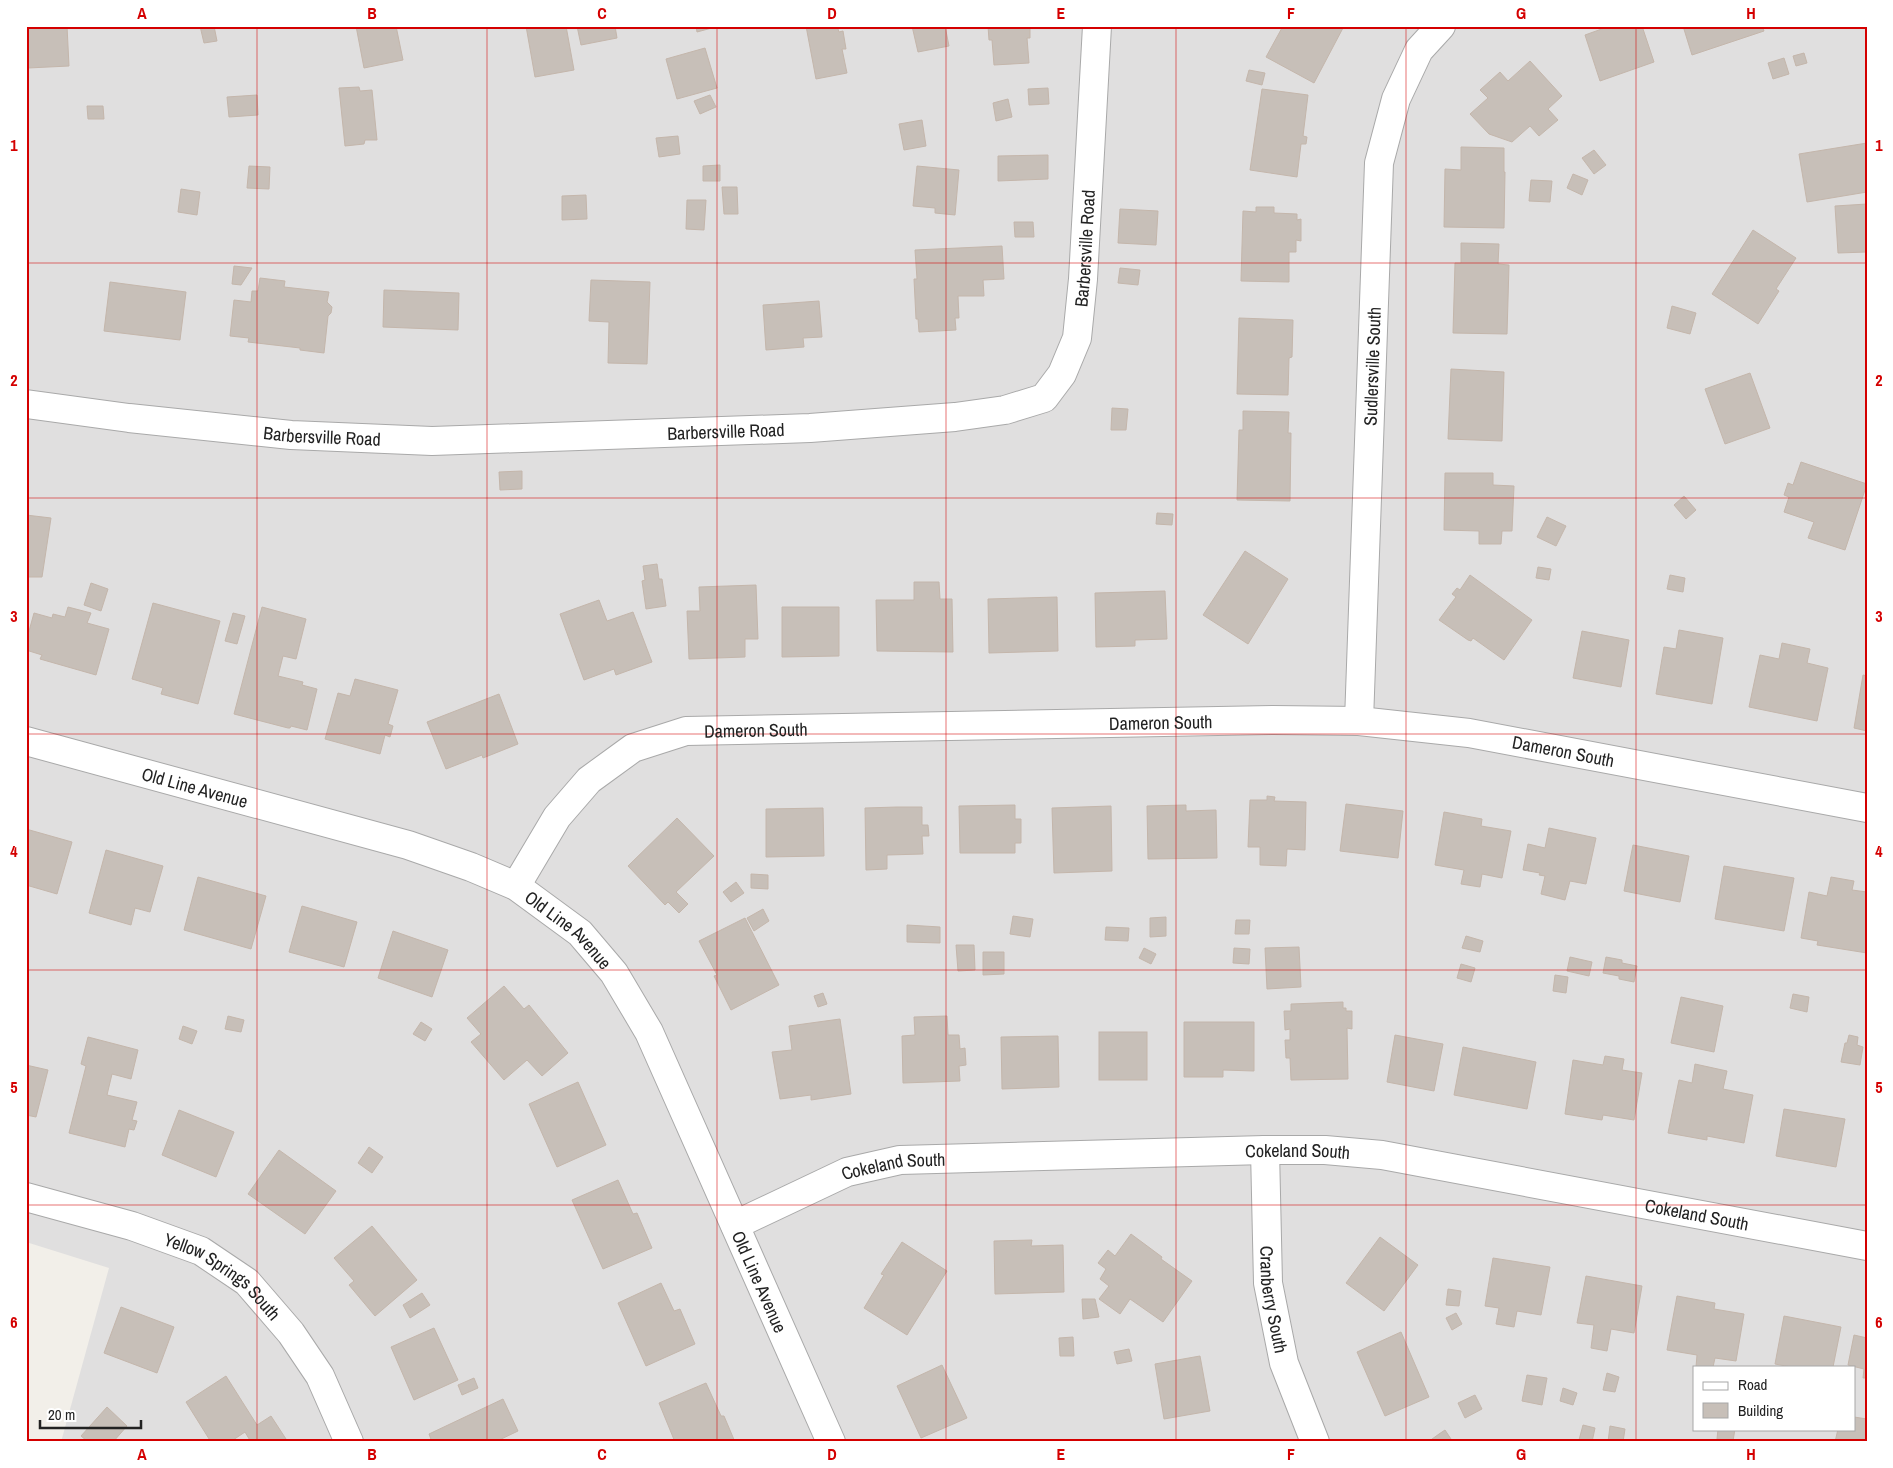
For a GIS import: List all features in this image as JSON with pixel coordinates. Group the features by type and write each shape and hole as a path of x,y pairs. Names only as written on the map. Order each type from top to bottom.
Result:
{"street":[{"name":"Barbersville Road","path":"26,404 129,418 291,434 432,440 810,428 972,415 1006,410 1044,398 1062,374 1077,338 1083,279 1097,26"},
{"name":"Sudlersville South","path":"1358,721 1379,163 1396,99 1419,50 1441,26"},
{"name":"Dameron South","path":"516,886 557,817 589,780 633,748 686,731 1273,720 1358,721 1469,733 1867,808"},
{"name":"Old Line Avenue","path":"26,741 408,845 471,867 516,886 580,933 614,974 649,1032 831,1442"},
{"name":"Cranberry South","path":"1265,1150 1268,1283 1284,1363 1315,1442"},
{"name":"Cokeland South","path":"735,1225 847,1172 900,1160 1325,1150 1382,1155 1867,1246"},
{"name":"Yellow Springs South","path":"26,1197 132,1226 201,1250 247,1282 291,1333 320,1376 349,1442"}],"shaded area":[{"path":"26,26 1867,26 1867,1442 61,1442 109,1268 26,1242"}],"building":[{"path":"26,26 67,26 69,66 28,68"},
{"path":"200,26 214,26 217,41 204,43"},
{"path":"356,26 396,26 403,60 364,68"},
{"path":"526,26 566,26 574,70 535,77"},
{"path":"577,26 615,26 617,38 581,45"},
{"path":"696,26 719,26 697,32"},
{"path":"806,26 837,26 839,32 843,31 846,49 842,49 847,73 816,79"},
{"path":"912,26 945,26 949,46 918,52"},
{"path":"988,26 1030,26 1030,38 1027,38 1029,63 994,65 992,40 989,40"},
{"path":"1283,26 1344,26 1314,83 1266,57"},
{"path":"1610,26 1642,26 1654,62 1600,81 1585,35"},
{"path":"1683,26 1762,26 1764,31 1692,55"},
{"path":"705,48 717,88 677,99 666,59"},
{"path":"1804,53 1807,63 1796,66 1793,56"},
{"path":"1784,58 1789,74 1773,79 1768,63"},
{"path":"1530,61 1562,96 1548,109 1558,120 1539,136 1530,126 1512,142 1489,134 1470,114 1488,98 1480,90 1500,72 1508,81"},
{"path":"1249,70 1265,73 1262,85 1246,81"},
{"path":"359,87 360,91 372,90 377,140 365,140 364,144 345,146 339,88"},
{"path":"1048,88 1049,104 1029,105 1028,89"},
{"path":"1262,89 1308,95 1303,136 1307,137 1306,144 1301,144 1297,177 1250,170"},
{"path":"257,95 258,115 229,117 227,97"},
{"path":"710,95 716,107 700,114 694,101"},
{"path":"1008,99 1012,117 996,121 993,103"},
{"path":"87,106 103,106 104,119 88,119"},
{"path":"922,120 926,146 904,150 899,124"},
{"path":"678,136 680,154 659,157 656,138"},
{"path":"1867,143 1867,192 1807,202 1799,154"},
{"path":"1461,147 1504,148 1504,228 1444,227 1445,169 1461,170"},
{"path":"1594,150 1606,165 1594,174 1582,158"},
{"path":"1048,155 1048,179 998,181 998,156"},
{"path":"720,165 720,181 703,181 703,166"},
{"path":"249,166 270,167 269,189 247,188"},
{"path":"917,166 959,170 955,215 935,213 935,208 913,206"},
{"path":"1573,174 1588,180 1582,195 1567,188"},
{"path":"1531,180 1552,181 1550,202 1529,201"},
{"path":"722,187 737,187 738,214 724,214"},
{"path":"181,189 200,192 197,215 178,212"},
{"path":"586,195 587,219 562,220 562,196"},
{"path":"687,200 706,200 704,230 686,229"},
{"path":"1867,204 1867,252 1838,253 1835,206"},
{"path":"1256,207 1274,207 1274,213 1297,214 1297,220 1301,219 1301,241 1296,240 1296,252 1289,252 1289,282 1241,281 1243,211 1256,212"},
{"path":"1120,209 1158,211 1156,245 1118,243"},
{"path":"1014,222 1033,222 1034,237 1015,237"},
{"path":"1753,230 1796,258 1776,289 1779,291 1758,324 1712,294"},
{"path":"1461,243 1499,244 1498,264 1509,265 1507,334 1453,333 1455,263 1461,263"},
{"path":"1002,246 1004,279 983,280 984,296 958,296 959,318 955,318 956,330 919,332 918,319 916,319 914,279 917,279 915,250"},
{"path":"234,266 252,268 241,285 232,284"},
{"path":"1120,268 1140,270 1138,285 1118,283"},
{"path":"260,278 285,281 284,287 329,292 327,302 332,307 331,313 328,316 324,353 300,350 300,348 248,342 249,338 230,336 234,300 251,302 252,291 258,291"},
{"path":"591,280 650,282 647,364 608,363 609,322 589,321"},
{"path":"110,282 186,292 180,340 104,331"},
{"path":"384,290 459,293 458,330 383,327"},
{"path":"819,301 822,337 803,338 804,347 766,350 763,305"},
{"path":"1672,306 1696,313 1690,334 1667,328"},
{"path":"1239,318 1293,320 1288,395 1237,394"},
{"path":"1451,369 1504,372 1502,441 1448,439"},
{"path":"1750,373 1770,428 1725,444 1705,389"},
{"path":"1112,408 1128,409 1126,430 1111,430"},
{"path":"1243,411 1289,412 1288,433 1291,433 1290,501 1237,500 1239,430 1243,430"},
{"path":"1801,462 1867,484 1845,550 1808,538 1814,522 1784,512 1789,497 1784,495 1788,483 1793,485"},
{"path":"522,471 522,489 500,490 499,472"},
{"path":"1445,473 1493,473 1493,485 1514,486 1512,531 1502,531 1501,544 1479,544 1479,531 1444,530"},
{"path":"1684,496 1696,510 1686,519 1674,505"},
{"path":"1157,513 1173,514 1172,525 1156,524"},
{"path":"26,515 51,518 42,577 27,577 26,579"},
{"path":"1547,517 1566,526 1556,546 1537,537"},
{"path":"1245,551 1288,579 1248,644 1203,615"},
{"path":"657,564 659,579 662,579 666,606 646,609 642,581 645,580 643,566"},
{"path":"1538,567 1551,569 1549,580 1536,578"},
{"path":"1470,575 1532,620 1504,660 1473,638 1471,641 1468,640 1439,620 1456,597 1452,594 1457,588 1460,590"},
{"path":"1670,575 1685,578 1683,592 1667,589"},
{"path":"914,582 939,582 940,599 952,599 953,652 877,651 876,600 914,600"},
{"path":"91,583 108,589 101,611 84,605"},
{"path":"756,585 758,639 745,639 745,657 689,659 687,611 700,611 699,587"},
{"path":"1165,591 1167,639 1135,640 1135,646 1096,647 1095,593"},
{"path":"1057,597 1058,651 989,653 988,599"},
{"path":"599,600 607,621 633,612 652,662 616,675 614,669 584,680 560,614"},
{"path":"153,603 220,621 198,704 161,694 163,688 132,679"},
{"path":"68,607 91,613 87,623 109,629 96,675 40,659 42,655 26,650 26,642 34,613 52,618 53,614 65,617"},
{"path":"262,607 306,619 296,659 283,656 278,676 303,682 302,685 317,689 307,730 291,726 288,728 234,714"},
{"path":"782,607 839,607 839,656 782,657"},
{"path":"233,613 245,616 237,644 225,641"},
{"path":"1679,630 1723,638 1712,704 1656,694 1664,647 1676,649"},
{"path":"1582,631 1629,640 1621,687 1573,678"},
{"path":"1782,643 1810,649 1807,663 1828,668 1817,721 1749,707 1760,655 1779,659"},
{"path":"1863,675 1867,676 1867,731 1854,728"},
{"path":"355,679 398,690 388,724 393,726 390,737 385,735 380,754 325,739 338,693 350,696"},
{"path":"499,694 518,744 483,758 482,755 446,769 427,722"},
{"path":"1267,796 1275,797 1274,801 1306,802 1305,850 1287,849 1286,866 1260,865 1260,847 1248,847 1250,800 1267,800"},
{"path":"1346,804 1403,811 1398,858 1340,851"},
{"path":"1015,805 1015,819 1021,819 1021,843 1015,843 1015,853 960,853 959,806"},
{"path":"1186,805 1186,811 1216,810 1217,858 1148,859 1147,806"},
{"path":"1111,806 1112,871 1054,873 1052,808"},
{"path":"922,807 922,825 928,825 929,836 922,836 923,854 887,855 887,869 866,870 865,808"},
{"path":"823,808 824,856 766,857 766,809"},
{"path":"1444,812 1482,819 1481,826 1511,831 1502,878 1482,874 1480,887 1461,884 1464,870 1435,865"},
{"path":"677,818 714,856 676,892 688,904 679,913 668,902 665,905 628,866"},
{"path":"1549,828 1596,838 1586,884 1570,881 1565,900 1541,894 1545,876 1539,875 1540,873 1523,870 1528,844 1545,848"},
{"path":"26,829 72,842 57,894 26,885"},
{"path":"1633,845 1689,856 1680,902 1624,891"},
{"path":"106,850 163,866 150,912 135,908 131,925 89,913"},
{"path":"1724,866 1794,878 1784,931 1715,919"},
{"path":"751,874 768,875 768,889 751,888"},
{"path":"198,877 266,896 251,949 184,930"},
{"path":"1831,877 1854,881 1852,890 1867,892 1867,953 1817,945 1818,941 1801,938 1809,892 1827,896"},
{"path":"736,882 744,893 731,902 723,892"},
{"path":"302,906 357,922 344,967 289,952"},
{"path":"763,909 769,921 754,931 747,918"},
{"path":"1013,916 1033,919 1030,937 1010,934"},
{"path":"1166,917 1166,936 1150,937 1150,918"},
{"path":"745,918 779,985 731,1010 714,976 717,975 699,941"},
{"path":"1236,920 1250,920 1249,934 1235,934"},
{"path":"907,925 940,927 940,943 907,942"},
{"path":"1106,927 1129,928 1128,941 1105,940"},
{"path":"393,931 448,950 432,997 378,978"},
{"path":"1466,936 1483,941 1480,952 1462,948"},
{"path":"956,945 974,945 975,970 958,971"},
{"path":"1299,947 1301,987 1267,989 1265,948"},
{"path":"1144,948 1156,954 1151,964 1139,958"},
{"path":"1234,948 1250,949 1249,964 1233,963"},
{"path":"983,952 1004,952 1004,974 983,975"},
{"path":"1570,957 1592,962 1589,976 1567,971"},
{"path":"1606,957 1622,960 1622,963 1637,966 1634,982 1619,979 1619,976 1603,973"},
{"path":"1461,964 1475,968 1471,982 1457,978"},
{"path":"1555,975 1568,977 1566,993 1553,991"},
{"path":"504,986 524,1009 529,1005 568,1053 542,1076 527,1060 504,1080 471,1042 481,1034 467,1018"},
{"path":"823,993 827,1004 818,1007 814,996"},
{"path":"1793,994 1809,997 1807,1012 1790,1008"},
{"path":"1681,997 1723,1006 1714,1052 1671,1043"},
{"path":"1343,1002 1343,1008 1346,1008 1346,1011 1352,1011 1352,1029 1347,1028 1348,1079 1291,1080 1290,1058 1286,1058 1285,1040 1290,1040 1290,1029 1285,1030 1284,1011 1291,1011 1291,1004"},
{"path":"228,1016 244,1020 241,1032 225,1029"},
{"path":"947,1016 948,1035 959,1035 960,1049 965,1048 966,1065 959,1066 960,1081 903,1083 902,1036 915,1035 914,1017"},
{"path":"840,1019 851,1094 811,1100 811,1095 780,1099 772,1052 792,1050 789,1026"},
{"path":"421,1022 432,1029 425,1041 413,1034"},
{"path":"1184,1022 1254,1022 1254,1071 1223,1070 1223,1077 1184,1077"},
{"path":"183,1026 197,1031 192,1044 179,1039"},
{"path":"1099,1032 1147,1032 1147,1080 1099,1080"},
{"path":"1395,1035 1443,1044 1434,1091 1387,1082"},
{"path":"1849,1035 1858,1037 1857,1045 1863,1047 1860,1065 1841,1062 1845,1043 1847,1043"},
{"path":"1058,1036 1059,1087 1002,1089 1001,1037"},
{"path":"88,1037 138,1050 131,1079 112,1074 107,1095 137,1102 132,1120 137,1121 134,1130 129,1129 125,1147 69,1133 86,1066 81,1064"},
{"path":"1463,1047 1536,1062 1527,1109 1454,1095"},
{"path":"1605,1056 1624,1059 1622,1070 1642,1073 1634,1120 1603,1115 1602,1120 1565,1114 1573,1060 1603,1065"},
{"path":"1695,1064 1727,1071 1723,1089 1753,1095 1744,1143 1707,1136 1707,1140 1668,1133 1679,1080 1692,1083"},
{"path":"26,1065 48,1070 36,1117 26,1115"},
{"path":"578,1082 606,1145 557,1167 529,1104"},
{"path":"1784,1109 1845,1119 1836,1167 1776,1156"},
{"path":"179,1110 234,1132 216,1177 162,1155"},
{"path":"369,1147 383,1157 372,1173 358,1163"},
{"path":"279,1150 336,1191 305,1234 248,1194"},
{"path":"618,1180 633,1214 637,1213 652,1248 603,1269 572,1200"},
{"path":"372,1226 417,1280 375,1316 349,1285 354,1281 334,1258"},
{"path":"1131,1234 1192,1281 1163,1322 1130,1299 1120,1314 1099,1299 1109,1286 1100,1279 1106,1269 1098,1263 1108,1250 1115,1256"},
{"path":"1380,1237 1418,1265 1384,1311 1346,1283"},
{"path":"1032,1240 1031,1246 1063,1245 1064,1292 995,1294 994,1241"},
{"path":"902,1242 947,1271 907,1335 864,1308 884,1275 881,1274"},
{"path":"1493,1258 1550,1267 1541,1315 1517,1311 1514,1327 1496,1324 1499,1308 1485,1306"},
{"path":"1586,1276 1642,1286 1634,1333 1611,1329 1607,1351 1591,1348 1594,1325 1577,1323"},
{"path":"661,1283 674,1311 680,1309 695,1344 646,1366 618,1303"},
{"path":"1448,1289 1461,1291 1459,1306 1446,1305"},
{"path":"422,1293 430,1305 410,1318 403,1305"},
{"path":"1677,1296 1715,1303 1714,1309 1744,1314 1736,1361 1715,1358 1713,1366 1696,1366 1697,1355 1667,1350"},
{"path":"1082,1299 1095,1299 1099,1317 1083,1319"},
{"path":"121,1307 174,1327 157,1373 104,1353"},
{"path":"1456,1313 1462,1324 1452,1330 1446,1318"},
{"path":"1784,1316 1841,1327 1833,1366 1786,1366 1775,1364"},
{"path":"434,1328 458,1380 414,1400 391,1347"},
{"path":"1401,1332 1429,1397 1385,1416 1357,1352"},
{"path":"1854,1335 1867,1338 1867,1378 1863,1378 1864,1369 1848,1365"},
{"path":"1073,1337 1074,1356 1060,1356 1059,1338"},
{"path":"1129,1349 1132,1361 1117,1364 1114,1352"},
{"path":"1200,1356 1210,1411 1164,1419 1155,1364"},
{"path":"942,1365 967,1418 921,1438 897,1386"},
{"path":"1607,1373 1619,1377 1615,1392 1603,1390"},
{"path":"1527,1375 1547,1378 1542,1405 1522,1401"},
{"path":"226,1376 257,1425 271,1416 286,1439 282,1442 251,1442 245,1432 230,1442 211,1442 186,1402"},
{"path":"474,1378 478,1388 462,1395 458,1385"},
{"path":"706,1383 721,1416 724,1416 735,1442 675,1442 659,1403"},
{"path":"1563,1388 1577,1393 1573,1405 1560,1401"},
{"path":"1475,1395 1482,1409 1465,1418 1458,1403"},
{"path":"503,1399 518,1431 495,1442 432,1442 429,1434"},
{"path":"107,1407 127,1426 113,1442 86,1442 81,1436"},
{"path":"1856,1417 1867,1419 1867,1442 1835,1442 1838,1430 1856,1430"},
{"path":"1583,1425 1595,1428 1592,1442 1579,1440"},
{"path":"1610,1426 1625,1429 1623,1442 1608,1442"},
{"path":"1445,1430 1453,1442 1428,1442 1439,1434"},
{"path":"1718,1430 1735,1430 1733,1441 1717,1439"}]}
